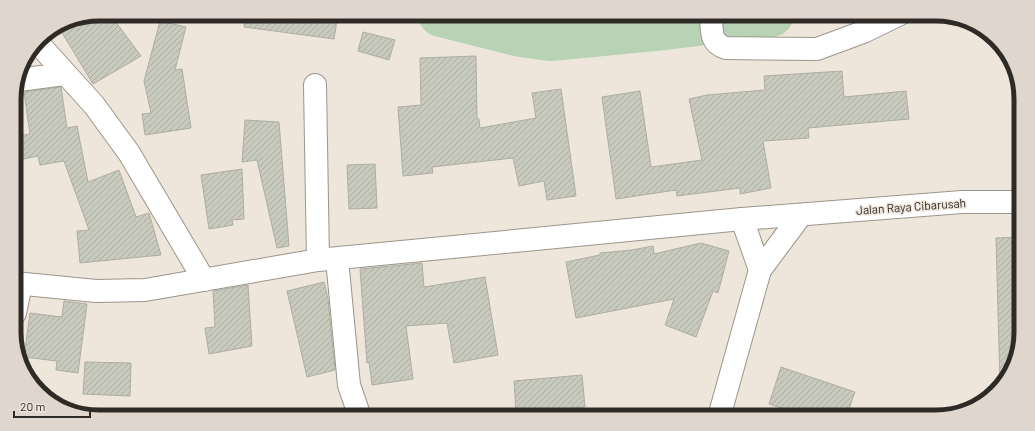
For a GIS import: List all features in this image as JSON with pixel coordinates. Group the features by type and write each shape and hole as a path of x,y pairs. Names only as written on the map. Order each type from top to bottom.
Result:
{"street":[{"path":"711,23 714,41 719,46 726,48 817,49 863,32 886,21"},
{"path":"41,47 94,105 129,153 204,280"},
{"path":"24,79 65,74"},
{"path":"315,85 328,260 350,385 358,410"},
{"name":"Jalan Raya Cibarusah","path":"21,283 96,291 145,290 328,260 742,219 962,202 1014,202"},
{"path":"721,410 760,270 801,215"},
{"path":"742,219 760,270"}],"building":[{"path":"115,21 141,56 93,84 61,31 74,25 89,22"},
{"path":"160,21 186,27 175,70 182,69 191,128 145,135 142,114 151,113 144,81"},
{"path":"244,21 337,21 334,39 244,27"},
{"path":"363,32 395,40 389,60 358,51"},
{"path":"476,56 477,119 479,119 480,128 536,118 532,93 561,89 576,196 547,200 544,181 519,186 513,158 432,167 433,173 403,176 398,107 421,105 420,58"},
{"path":"842,71 844,97 906,91 909,119 808,128 809,138 763,141 771,188 740,194 740,188 677,196 676,190 616,199 602,97 640,91 651,167 702,160 689,99 707,95 765,90 764,76"},
{"path":"61,87 67,128 77,126 88,182 119,170 136,217 149,213 161,255 80,263 77,231 89,230 64,161 40,165 38,156 21,160 21,136 30,134 24,92"},
{"path":"245,120 279,122 289,246 277,248 257,160 242,162"},
{"path":"375,164 377,208 349,209 347,165"},
{"path":"242,169 244,219 232,220 233,225 209,229 201,175"},
{"path":"1014,237 1013,347 1006,367 1000,377 996,238"},
{"path":"701,243 729,251 718,293 713,291 696,337 665,325 674,299 576,318 566,262 600,255 600,253 632,250 653,246 654,254"},
{"path":"422,263 424,287 485,277 498,355 454,363 447,323 406,326 413,379 372,385 369,362 367,363 360,269"},
{"path":"324,282 328,299 335,370 307,377 287,291"},
{"path":"248,285 252,346 209,354 205,328 215,327 213,291"},
{"path":"64,301 87,304 78,373 56,370 57,361 25,357 24,355 30,313 62,317"},
{"path":"85,362 131,363 130,396 83,394"},
{"path":"781,367 855,392 849,410 787,410 769,404"},
{"path":"582,375 585,407 550,410 516,410 514,381"}],"waterway":[{"path":"469,21 521,34 550,38 714,21"}]}
